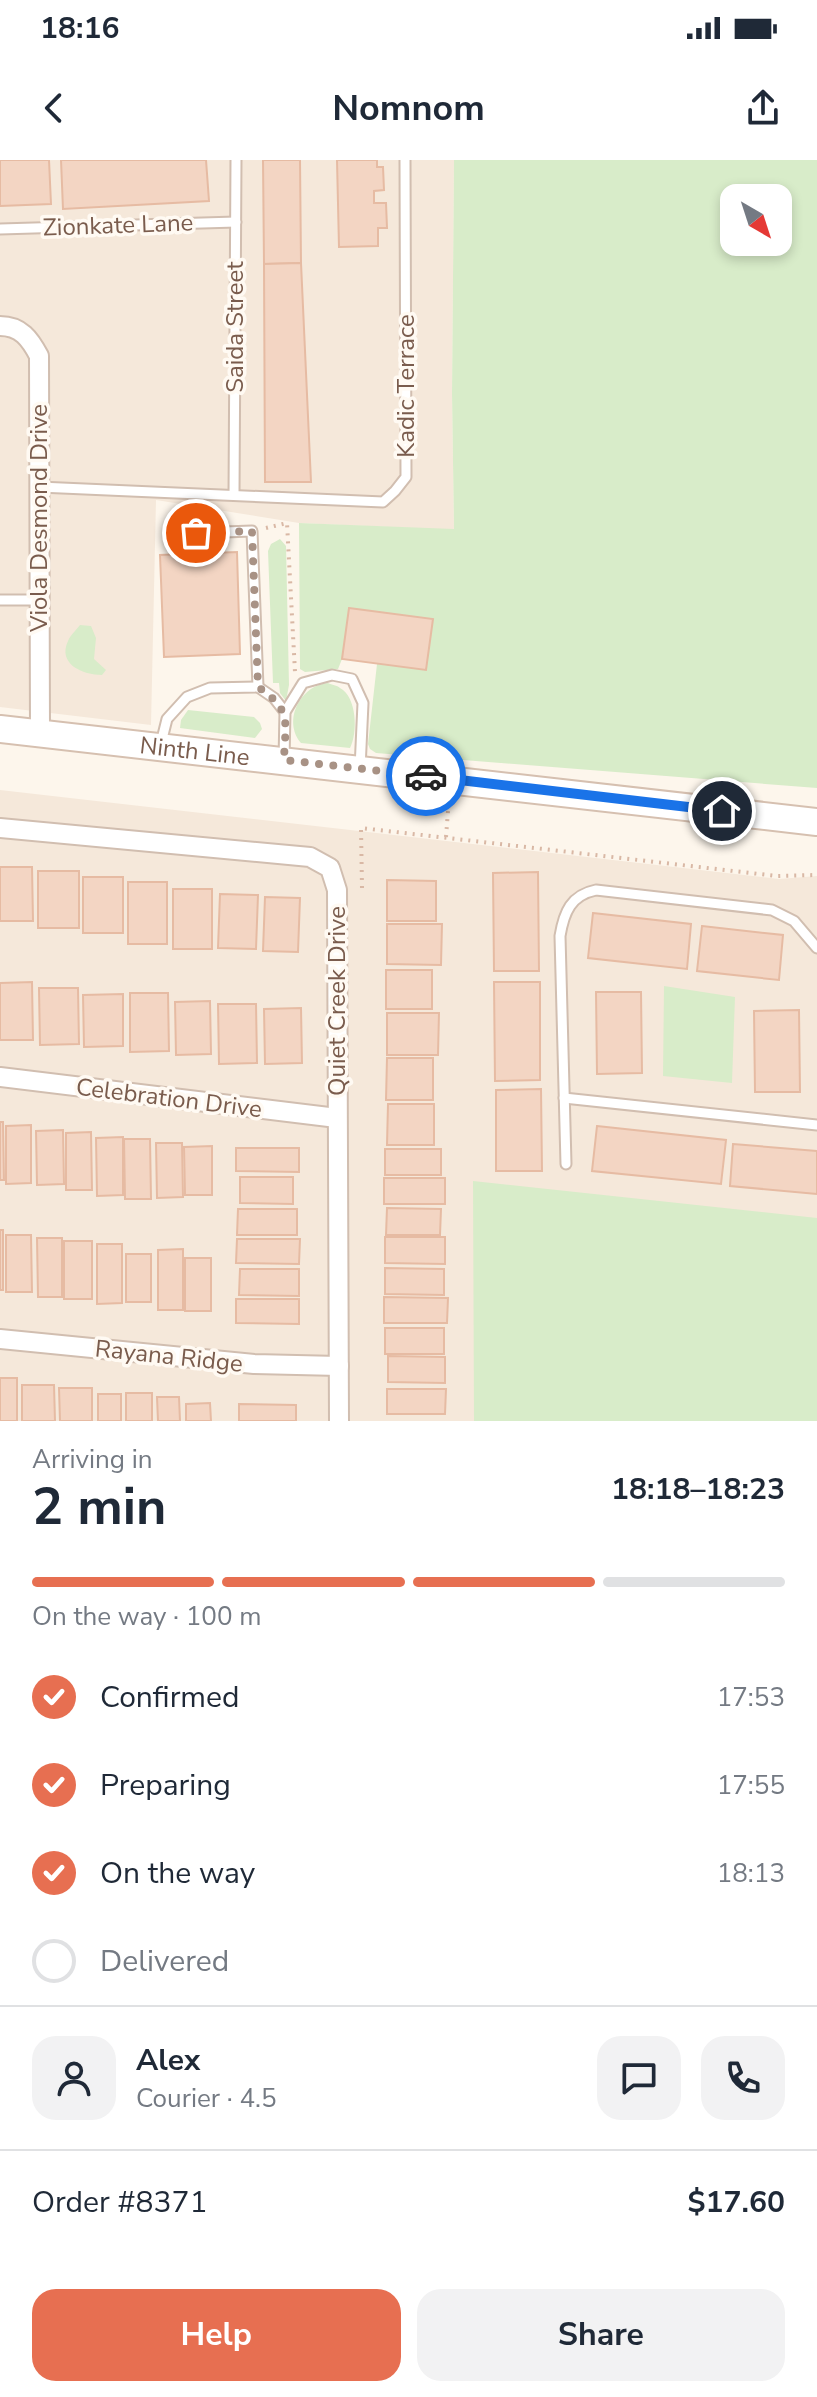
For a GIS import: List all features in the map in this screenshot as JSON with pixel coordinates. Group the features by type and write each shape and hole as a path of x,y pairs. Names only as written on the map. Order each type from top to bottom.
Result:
{"main road":[{"name":"Ninth Line","path":"0,729 817,822"}],"street":[{"name":"Viola Desmond Drive","path":"0,326 10,326 29,337 39,356 40,733"},
{"name":"Quiet Creek Drive","path":"0,828 310,857 330,868 337,890 339,1421"},
{"name":"Celebration Drive","path":"0,1077 337,1118"},
{"name":"Rayana Ridge","path":"0,1339 254,1364 339,1366"}],"lane":[{"name":"Saida Street","path":"234,495 236,160"},
{"name":"Kadic Terrace","path":"234,495 383,502 406,477 405,160"},
{"name":"Zionkate Lane","path":"0,229 236,222"},
{"path":"39,487 234,495"},
{"path":"196,533 252,531 258,687"},
{"path":"0,600 40,600"},
{"path":"284,760 285,712 303,683 332,675 352,679 363,703 360,769"},
{"path":"160,747 167,719 187,697 210,688 258,687 274,698 285,712"},
{"path":"566,1164 560,936 563,917 569,905 580,895 596,890 772,910 794,921 817,948"},
{"path":"564,1098 817,1125"}],"path":[{"path":"252,531 287,523 293,671 303,683"},
{"path":"446,838 448,811"},
{"path":"362,888 361,828 777,876 817,875"}],"shaded area":[{"path":"0,160 454,160 454,530 299,523 156,500 151,725 0,707"},
{"path":"0,790 779,879 817,876 817,1421 0,1421"}],"green space":[{"path":"454,160 817,160 817,788 376,753 370,749 368,744 377,664 433,619 349,608 338,669 305,672 300,669 299,523 454,529"},
{"path":"280,539 286,546 289,685 286,701 280,693 279,683 273,683 268,551 271,544"},
{"path":"80,625 91,626 96,638 94,659 106,670 102,675 74,667 66,656 68,641"},
{"path":"328,683 346,693 353,707 355,725 350,748 301,743 296,734 293,724 297,705 310,690"},
{"path":"188,710 254,717 262,729 255,738 180,728"},
{"path":"664,986 735,997 732,1083 663,1076"},
{"path":"473,1181 817,1218 817,1421 474,1421"}],"building":[{"path":"0,160 49,160 51,204 0,206"},
{"path":"61,160 206,160 209,201 63,209"},
{"path":"263,160 300,160 301,263 264,264"},
{"path":"337,160 377,160 377,167 383,167 384,190 374,191 374,203 386,203 387,228 378,228 378,246 339,247"},
{"path":"301,263 311,482 265,482 264,264"},
{"path":"237,552 240,654 164,657 160,555"},
{"path":"349,608 433,619 426,670 342,659"},
{"path":"0,867 32,867 33,921 0,921"},
{"path":"38,871 79,871 79,928 38,928"},
{"path":"538,872 539,971 494,971 493,873"},
{"path":"83,877 123,877 123,933 83,933"},
{"path":"387,880 436,881 436,921 387,921"},
{"path":"128,882 167,882 167,944 128,944"},
{"path":"173,889 212,889 212,949 173,949"},
{"path":"220,894 258,895 256,949 218,948"},
{"path":"265,897 300,898 298,952 263,951"},
{"path":"593,913 691,924 687,969 588,958"},
{"path":"387,924 442,924 441,965 387,964"},
{"path":"702,926 783,935 779,980 697,971"},
{"path":"386,970 432,970 432,1009 386,1009"},
{"path":"32,982 33,1040 0,1040 0,983"},
{"path":"494,982 540,982 540,1080 495,1081"},
{"path":"39,988 78,988 79,1044 40,1045"},
{"path":"596,992 641,992 642,1073 597,1074"},
{"path":"130,993 168,993 169,1051 130,1052"},
{"path":"123,994 123,1046 84,1047 83,995"},
{"path":"210,1001 211,1054 176,1055 175,1002"},
{"path":"218,1004 256,1004 257,1063 219,1064"},
{"path":"301,1008 302,1063 265,1064 264,1009"},
{"path":"799,1010 800,1092 755,1092 754,1011"},
{"path":"387,1013 439,1013 438,1055 387,1055"},
{"path":"387,1058 433,1058 433,1100 386,1100"},
{"path":"541,1089 542,1171 496,1171 496,1090"},
{"path":"388,1104 434,1104 434,1145 387,1145"},
{"path":"0,1122 3,1122 4,1180 0,1180"},
{"path":"31,1125 31,1183 6,1184 6,1126"},
{"path":"597,1126 726,1140 721,1184 592,1171"},
{"path":"63,1130 64,1184 37,1185 36,1131"},
{"path":"91,1132 92,1190 66,1190 66,1133"},
{"path":"123,1137 123,1195 97,1196 96,1138"},
{"path":"124,1139 150,1139 151,1199 125,1199"},
{"path":"156,1143 182,1143 183,1197 157,1198"},
{"path":"733,1144 817,1151 817,1194 730,1186"},
{"path":"212,1146 212,1195 185,1195 184,1147"},
{"path":"236,1148 299,1148 299,1172 236,1171"},
{"path":"385,1149 441,1149 441,1175 385,1175"},
{"path":"240,1177 293,1177 293,1204 240,1203"},
{"path":"384,1178 445,1178 445,1204 384,1204"},
{"path":"387,1208 441,1209 440,1235 386,1235"},
{"path":"238,1209 297,1209 297,1235 237,1235"},
{"path":"0,1230 3,1230 3,1290 0,1290"},
{"path":"6,1235 31,1235 32,1292 6,1292"},
{"path":"385,1237 445,1237 445,1264 385,1263"},
{"path":"37,1238 62,1238 62,1297 38,1297"},
{"path":"237,1239 300,1239 299,1264 236,1263"},
{"path":"64,1241 92,1241 92,1299 64,1299"},
{"path":"97,1244 122,1244 122,1303 97,1304"},
{"path":"183,1249 183,1310 158,1310 158,1250"},
{"path":"126,1254 151,1254 151,1302 126,1302"},
{"path":"185,1258 211,1258 211,1311 185,1311"},
{"path":"385,1268 444,1269 444,1295 385,1294"},
{"path":"240,1269 299,1269 299,1296 239,1295"},
{"path":"384,1297 448,1298 447,1323 384,1323"},
{"path":"236,1299 299,1299 299,1324 236,1323"},
{"path":"385,1328 444,1328 444,1354 385,1354"},
{"path":"388,1356 445,1357 445,1383 388,1382"},
{"path":"0,1378 17,1378 17,1421 0,1421"},
{"path":"22,1385 54,1385 55,1421 22,1421"},
{"path":"59,1388 92,1388 92,1421 60,1421"},
{"path":"387,1389 446,1389 445,1414 387,1414"},
{"path":"126,1393 152,1393 152,1421 126,1421"},
{"path":"98,1394 121,1394 121,1421 98,1421"},
{"path":"157,1397 179,1397 180,1421 158,1421"},
{"path":"210,1403 211,1421 186,1421 186,1404"},
{"path":"239,1404 296,1405 296,1421 239,1421"}],"way so far":[{"path":"196,533 252,531 258,687 274,698 285,712 284,760 426,776"}],"route":[{"path":"426,776 722,811"}]}
